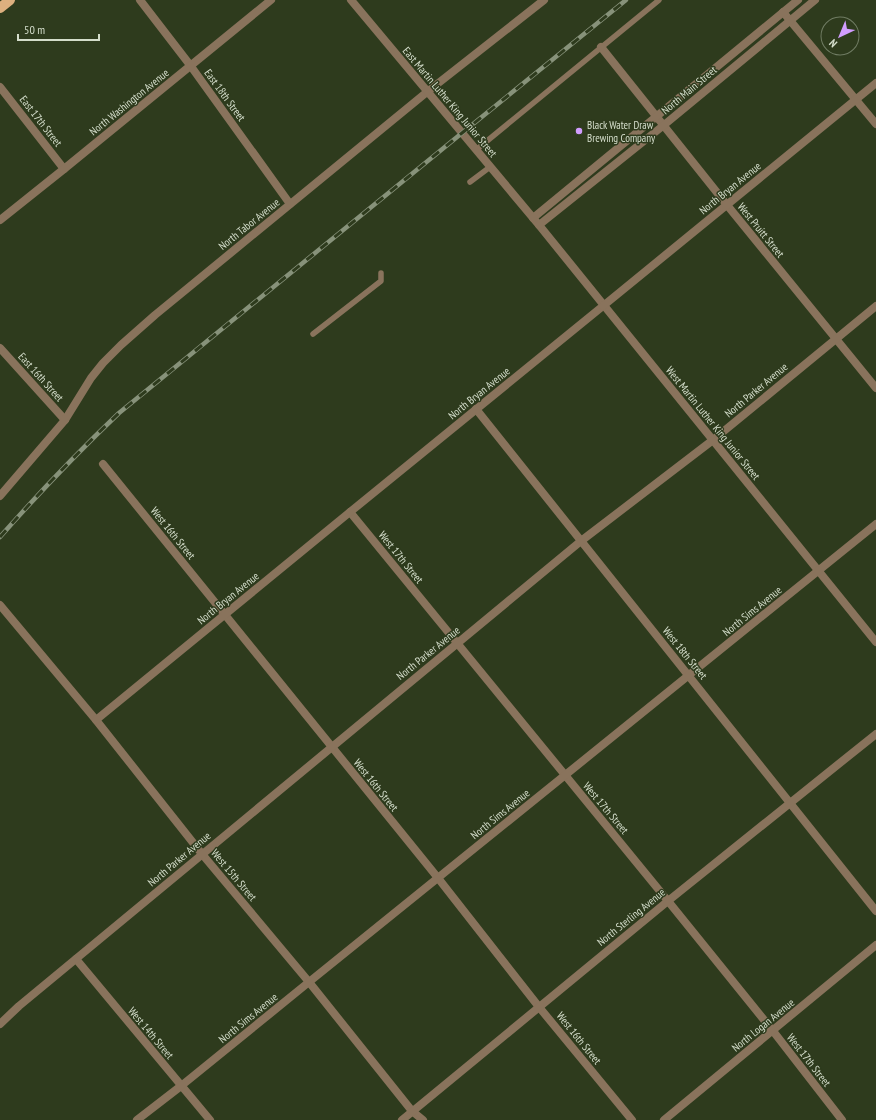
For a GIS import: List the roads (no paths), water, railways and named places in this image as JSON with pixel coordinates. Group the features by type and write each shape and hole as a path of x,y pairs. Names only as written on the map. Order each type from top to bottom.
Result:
{"main road":[{"path":"0,8 10,0"}],"street":[{"name":"East 18th Street","path":"140,0 190,65 290,204"},
{"name":"North Washington Avenue","path":"0,220 271,0"},
{"name":"East Martin Luther King Junior Street","path":"351,0 533,218"},
{"name":"North Tabor Avenue","path":"0,496 65,420 91,378 103,363 121,345 155,315 427,92 544,0"},
{"name":"North Main Street","path":"533,218 798,0"},
{"name":"North Main Street","path":"539,225 664,125 815,0"},
{"path":"783,12 876,124"},
{"name":"West Pruitt Street","path":"601,47 876,388"},
{"name":"North Bryan Avenue","path":"96,720 876,83"},
{"name":"East 17th Street","path":"0,87 64,169"},
{"name":"West Martin Luther King Junior Street","path":"533,218 876,642"},
{"name":"North Parker Avenue","path":"0,1024 19,1006 581,541 713,440 835,338 876,306"},
{"name":"East 16th Street","path":"0,348 65,420"},
{"name":"West 18th Street","path":"476,409 876,911"},
{"name":"West 16th Street","path":"103,464 438,878 539,1007 632,1120"},
{"name":"West 17th Street","path":"350,512 668,900 842,1120"},
{"name":"North Sims Avenue","path":"137,1120 876,524"},
{"name":"West 15th Street","path":"0,605 96,720 202,854 309,982 412,1111 423,1120"},
{"name":"North Sterling Avenue","path":"402,1120 668,900 876,734"},
{"name":"North Logan Avenue","path":"664,1120 876,945"},
{"name":"West 14th Street","path":"76,959 210,1120"}],"lane":[{"path":"476,150 659,0"},
{"path":"470,182 490,167"},
{"path":"312,334 381,282 381,273"}],"railway":[{"path":"0,537 58,474 119,413 626,0"}],"place":[{"name":"Black Water Draw Brewing Company","path":"579,131"}]}
